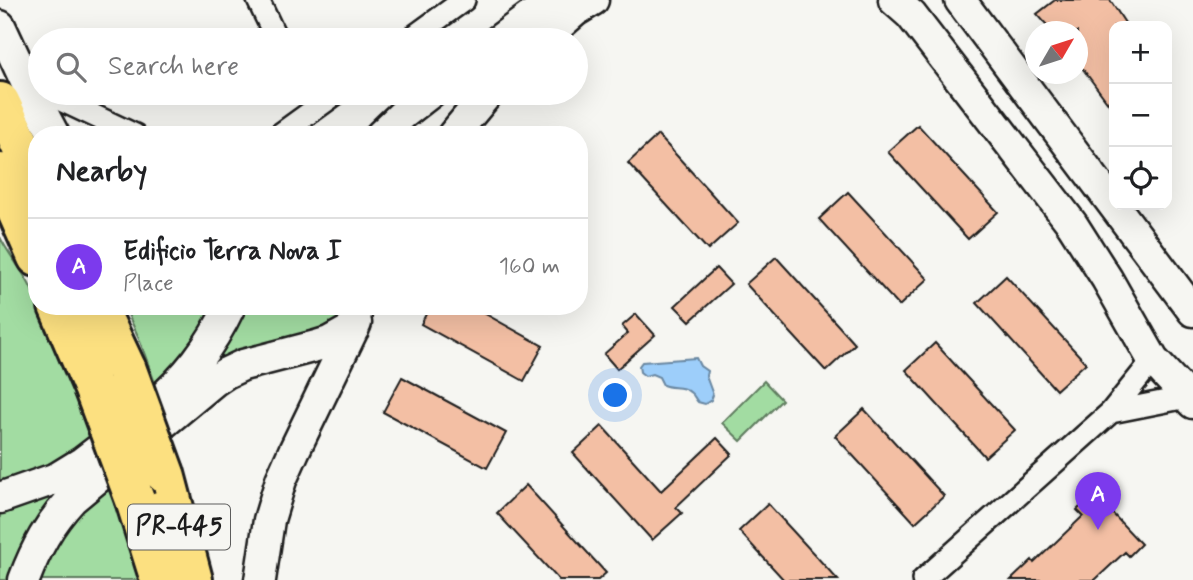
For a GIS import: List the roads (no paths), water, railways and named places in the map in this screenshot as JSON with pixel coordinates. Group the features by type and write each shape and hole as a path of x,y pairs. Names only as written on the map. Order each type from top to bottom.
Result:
{"highway":[{"path":"29,105 31,126"},
{"path":"0,173 28,237"},
{"name":"PR-445","path":"62,315 93,387 135,500 160,580"},
{"name":"PR-445","path":"101,315 127,370 165,474 193,580"}],"main road":[{"path":"515,28 553,0"},
{"path":"556,28 593,0"},
{"path":"894,0 911,15 1072,224 1153,360 1191,398"},
{"path":"960,0 1193,312"},
{"path":"0,26 28,92"},
{"path":"36,105 49,126"},
{"path":"392,126 416,105"},
{"path":"460,126 478,105"},
{"path":"0,498 57,478 114,438 187,375 214,337 225,315"},
{"path":"24,580 45,533 55,517 72,499 214,381 243,365 329,342 356,315"},
{"name":"PR-445","path":"260,580 269,520 281,481 357,315"}],"street":[{"path":"258,0 271,28"},
{"path":"426,28 464,0"},
{"path":"60,105 113,126"},
{"path":"286,126 304,105"},
{"path":"923,580 1111,412 1153,360"},
{"path":"1111,412 1191,398"}],"water":[{"path":"696,358 700,366 707,371 706,376 713,395 705,404 698,402 688,391 663,385 659,377 652,374 645,376 640,372 639,366 642,362"}],"place":[{"name":"Edificio Terra Nova I","path":"1098,530"}]}
